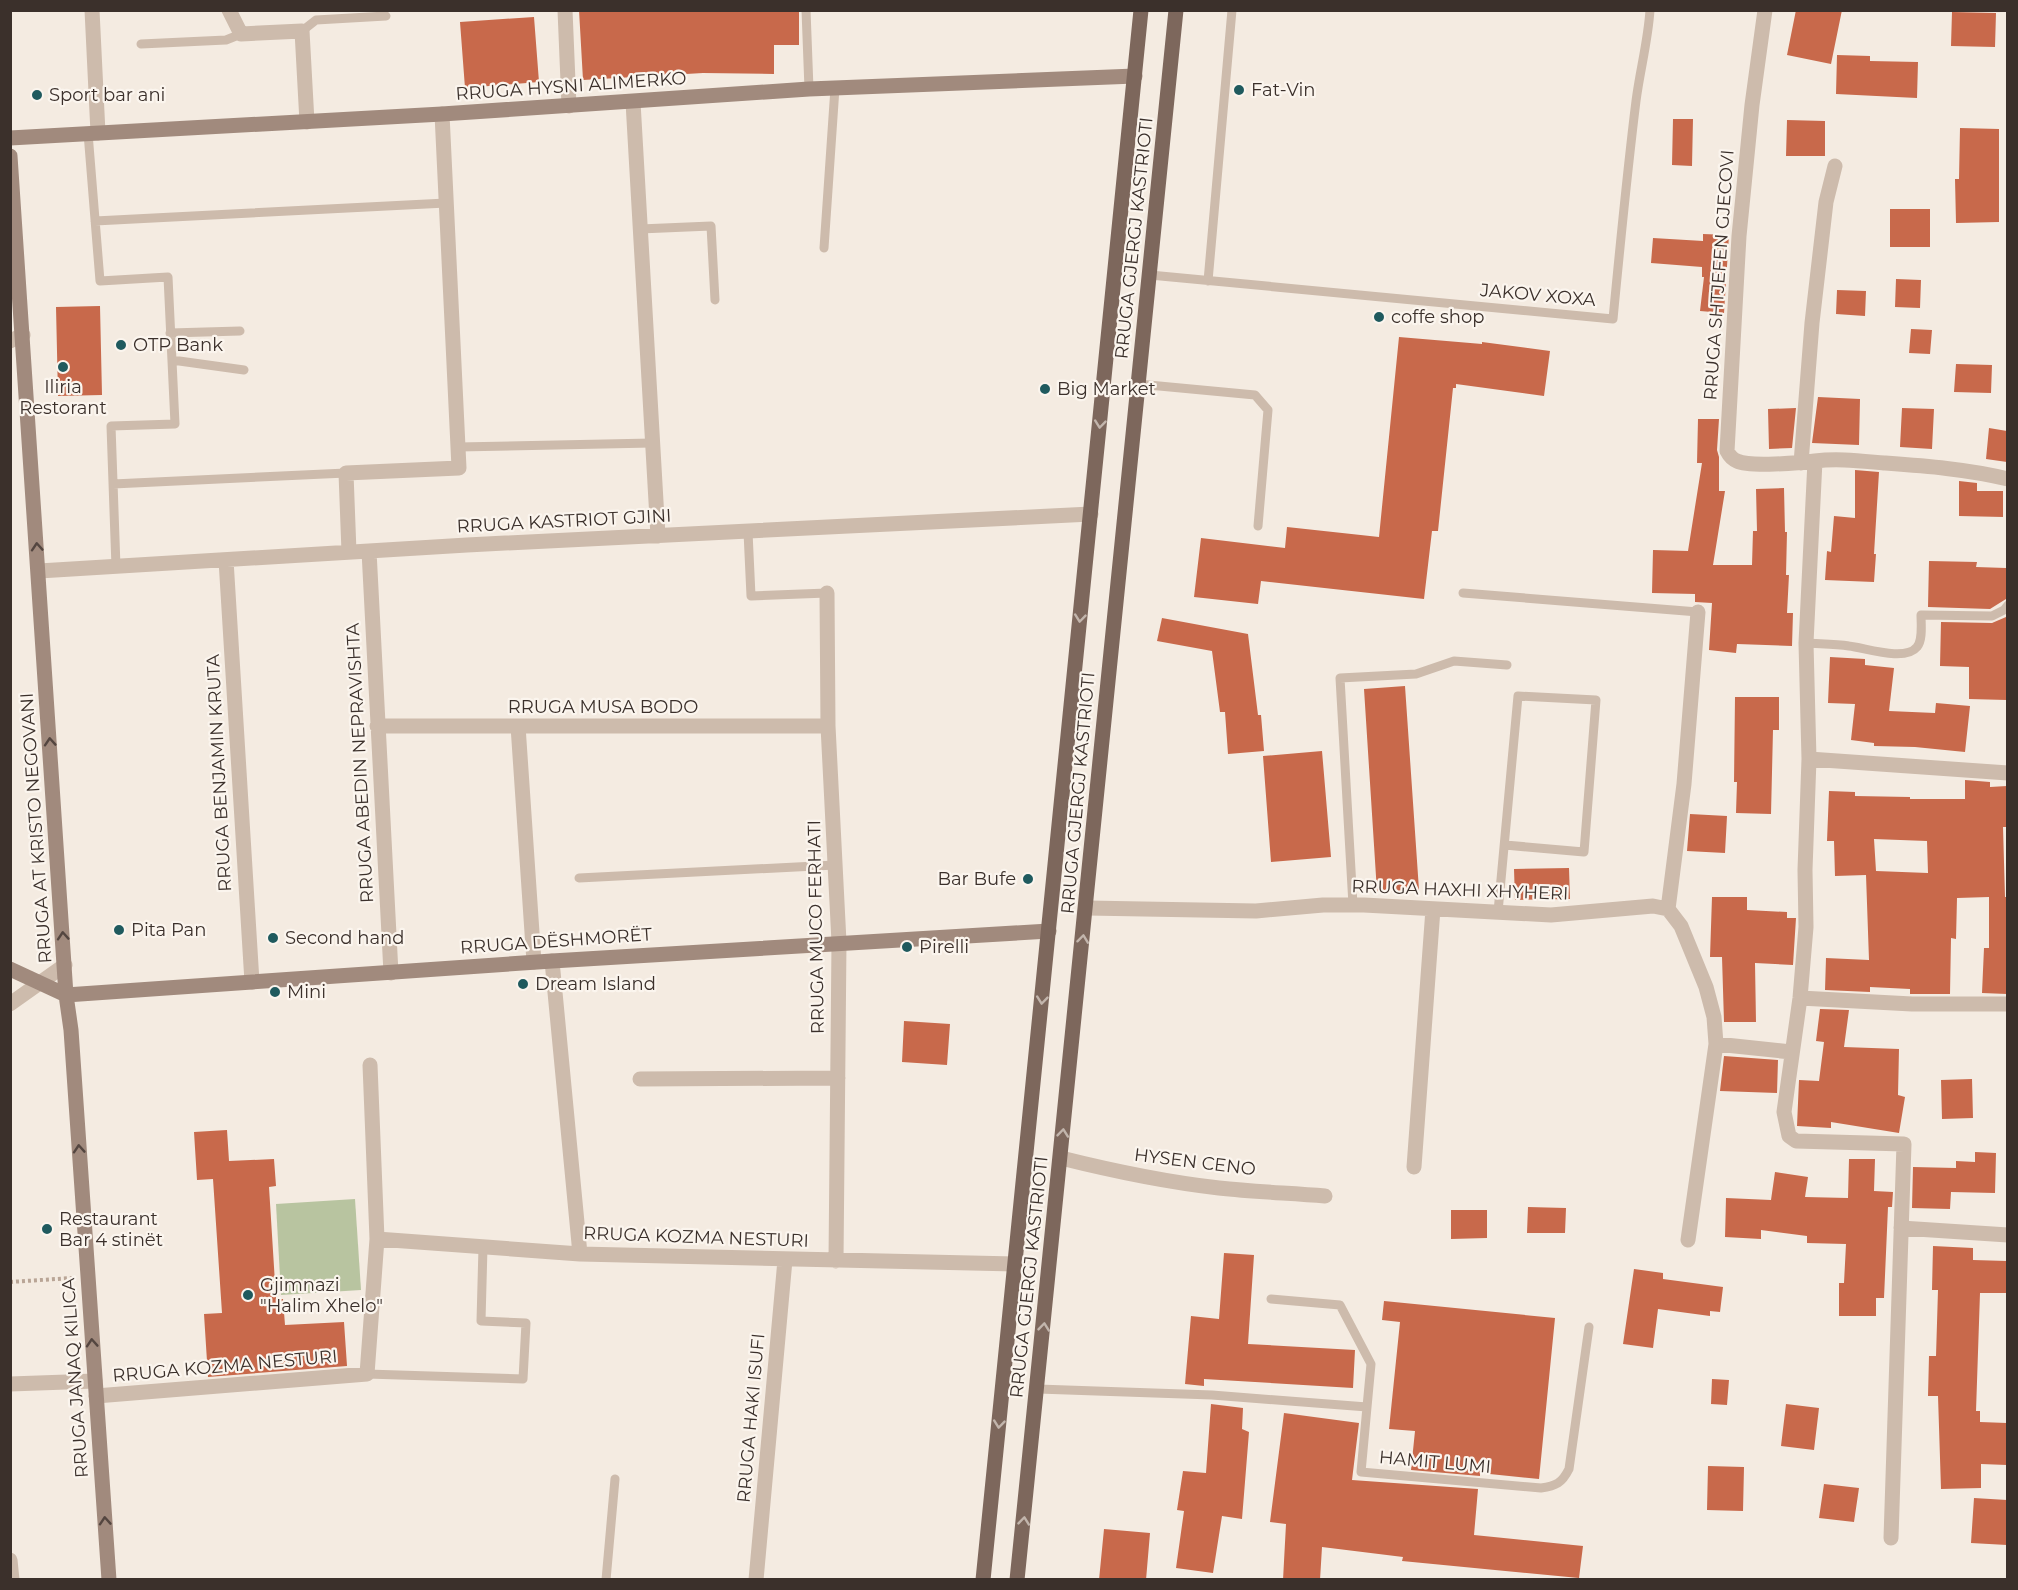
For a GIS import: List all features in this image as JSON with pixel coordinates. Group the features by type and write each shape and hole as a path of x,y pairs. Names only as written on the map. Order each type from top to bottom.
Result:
{"main road":[{"name":"RRUGA GJERGJ KASTRIOTI","path":"983,1580 1141,10"},
{"name":"RRUGA GJERGJ KASTRIOTI","path":"1017,1580 1087,908 1123,526 1176,10"},
{"name":"RRUGA HYSNI ALIMERKO","path":"10,138 442,114 809,89 1135,76"},
{"name":"RRUGA AT KRISTO NEGOVANI","path":"10,156 17,338 39,571 66,995"},
{"name":"RRUGA DËSHMORËT","path":"66,995 839,942 1049,931"},
{"path":"10,969 66,995"},
{"name":"RRUGA JANAQ KILICA","path":"66,995 71,1030 109,1580"}],"street":[{"path":"92,10 93,133"},
{"path":"229,10 241,34 302,31 307,122"},
{"path":"565,10 569,106"},
{"name":"RRUGA SHTJEFEN GJECOVI","path":"1765,10 1752,105 1739,236 1727,451 1730,457 1742,463 1808,462"},
{"path":"633,102 658,536"},
{"path":"349,552 346,473 459,468 442,114"},
{"path":"1835,166 1826,202 1812,323 1806,643 1809,759 1805,870 1806,927 1800,998 1784,1112 1789,1136 1796,1141 1904,1144 1891,1538"},
{"path":"1808,462 1846,460 1920,466 1971,472 2007,480"},
{"name":"RRUGA KASTRIOT GJINI","path":"39,571 349,552 1091,514"},
{"name":"RRUGA ABEDIN NEPRAVISHTA","path":"369,551 391,973"},
{"name":"RRUGA BENJAMIN KRUTA","path":"226,560 252,982"},
{"name":"RRUGA MUCO FERHATI","path":"827,593 828,726 839,942 836,1261"},
{"path":"1688,1240 1716,1044 1714,1017 1706,987 1681,926 1668,909 1684,784 1698,612"},
{"name":"RRUGA MUSA BODO","path":"377,726 828,726"},
{"path":"518,726 534,962"},
{"path":"1809,759 2007,773"},
{"name":"RRUGA HAXHI XHYHERI","path":"1087,908 1256,911 1353,905 1551,915 1653,906 1668,909"},
{"path":"1414,1167 1433,909"},
{"path":"552,961 580,1254"},
{"path":"10,1004 64,965"},
{"path":"1800,998 1901,1003 2007,1004"},
{"path":"1716,1044 1791,1052"},
{"path":"367,1374 377,1239 370,1065"},
{"path":"640,1079 838,1078"},
{"name":"HYSEN CENO","path":"1061,1158 1111,1171 1156,1179 1220,1188 1325,1196"},
{"path":"1901,1228 2007,1235"},
{"name":"RRUGA KOZMA NESTURI","path":"377,1239 580,1254 1015,1264"},
{"name":"RRUGA HAKI ISUFI","path":"756,1580 785,1260"},
{"name":"RRUGA KOZMA NESTURI","path":"10,1384 95,1388 367,1374"},
{"path":"10,1560 12,1580"}],"lane":[{"path":"806,10 809,89"},
{"path":"1208,281 1232,10"},
{"name":"JAKOV XOXA","path":"1150,275 1613,319 1628,166 1650,10"},
{"path":"302,31 316,20 386,16"},
{"path":"141,44 226,40 241,34"},
{"path":"824,248 835,88"},
{"path":"93,133 95,221 100,281 168,277 171,333 175,424 111,426 116,567"},
{"path":"95,221 446,203"},
{"path":"640,229 711,226 715,300"},
{"path":"171,333 240,332"},
{"path":"172,360 244,370"},
{"path":"1138,384 1255,395 1268,410 1258,526"},
{"path":"458,447 652,443"},
{"path":"113,484 346,473"},
{"path":"748,532 751,596 827,593"},
{"path":"1463,593 1698,612"},
{"path":"1806,643 1908,654 1916,650 1920,643 1921,615 1992,616 2004,610 2007,605"},
{"path":"1353,905 1340,678 1416,674 1454,661 1507,665"},
{"path":"1498,912 1518,696 1596,700 1584,852 1505,845"},
{"path":"579,878 835,865"},
{"path":"367,1374 524,1378 526,1323 481,1321 483,1247"},
{"path":"1038,1389 1212,1395 1367,1407 1371,1364 1340,1305 1271,1299"},
{"name":"HAMIT LUMI","path":"1367,1407 1362,1472 1541,1488 1556,1486 1563,1480 1569,1469 1589,1327"},
{"path":"606,1580 615,1479"}],"path":[{"path":"10,1282 88,1277"}],"green space":[{"path":"355,1199 361,1290 281,1295 276,1204"}],"building":[{"path":"579,10 799,10 799,45 774,45 774,74 703,73 583,80"},
{"path":"1796,10 1842,10 1831,64 1787,55"},
{"path":"1952,12 1996,13 1995,47 1951,46"},
{"path":"534,17 539,82 465,88 460,22"},
{"path":"1837,55 1870,56 1870,61 1918,62 1917,98 1836,94"},
{"path":"1673,119 1693,119 1692,166 1672,165"},
{"path":"1787,120 1825,121 1825,156 1786,156"},
{"path":"1960,128 1999,129 1999,222 1956,223 1955,179 1959,179"},
{"path":"1890,209 1930,209 1930,247 1890,247"},
{"path":"1703,234 1729,235 1724,313 1700,311 1704,277 1702,277 1702,267 1651,263 1653,238 1703,241"},
{"path":"1896,279 1921,280 1920,308 1895,307"},
{"path":"1837,290 1866,291 1865,316 1836,314"},
{"path":"100,306 102,395 58,396 56,307"},
{"path":"1911,329 1932,330 1930,354 1909,353"},
{"path":"1399,337 1482,344 1482,342 1550,351 1544,396 1456,384 1456,388 1453,388 1438,531 1432,531 1424,599 1261,581 1258,604 1194,597 1201,538 1285,548 1287,527 1379,537"},
{"path":"1956,364 1992,365 1991,393 1954,392"},
{"path":"1818,397 1860,399 1859,445 1812,443"},
{"path":"1796,408 1792,448 1769,449 1768,409"},
{"path":"1902,408 1934,409 1932,449 1900,447"},
{"path":"1698,419 1719,419 1717,450 1719,491 1725,491 1713,565 1752,565 1753,531 1757,531 1756,489 1784,488 1785,532 1787,532 1786,575 1789,575 1787,613 1793,613 1792,646 1737,644 1736,653 1709,650 1712,603 1695,602 1695,594 1652,593 1653,550 1688,551 1702,463 1697,463"},
{"path":"1989,428 2007,431 2007,462 1986,459"},
{"path":"1855,470 1879,472 1874,582 1825,580 1827,551 1831,552 1834,516 1855,518"},
{"path":"1959,481 1977,483 1977,491 2003,491 2003,517 1959,516"},
{"path":"1929,561 1977,562 1976,567 2006,568 2006,599 1990,609 1928,607"},
{"path":"2006,617 2007,700 1969,699 1969,667 1940,666 1941,622 1992,623"},
{"path":"1162,618 1248,634 1258,715 1261,715 1264,751 1228,754 1225,712 1220,712 1212,651 1157,641"},
{"path":"1830,657 1865,659 1865,665 1894,668 1889,711 1935,713 1936,703 1970,706 1965,752 1874,746 1874,743 1851,740 1855,704 1828,703"},
{"path":"1405,686 1419,890 1377,892 1364,689"},
{"path":"1735,697 1779,697 1779,730 1773,730 1771,814 1736,813"},
{"path":"1322,751 1331,857 1271,862 1263,756"},
{"path":"1965,780 1990,782 1990,787 2007,786 2007,827 2003,827 2005,897 2007,897 2007,994 1982,993 1984,948 1989,948 1989,897 1957,898 1956,939 1951,938 1950,994 1910,994 1910,989 1870,987 1870,992 1825,990 1826,958 1869,960 1866,875 1835,876 1834,841 1827,841 1829,791 1855,792 1855,796 1965,799","holes":["1874,839 1927,841 1928,873 1876,871"]},
{"path":"1690,814 1727,816 1725,853 1687,851"},
{"path":"1569,868 1570,899 1515,900 1514,869"},
{"path":"1712,897 1747,897 1747,910 1787,912 1787,918 1796,918 1793,965 1755,963 1756,1022 1724,1022 1722,957 1710,957"},
{"path":"1820,1009 1849,1010 1844,1047 1899,1049 1898,1095 1905,1097 1899,1133 1831,1122 1831,1128 1797,1126 1799,1080 1819,1081 1824,1042 1816,1041"},
{"path":"904,1021 950,1024 947,1065 902,1062"},
{"path":"1724,1056 1778,1060 1777,1093 1720,1091"},
{"path":"1972,1079 1973,1118 1942,1119 1941,1080"},
{"path":"227,1130 229,1161 274,1159 276,1186 269,1187 276,1299 283,1299 285,1325 344,1322 347,1366 208,1377 204,1314 222,1313 213,1179 197,1180 194,1132"},
{"path":"1975,1152 1996,1153 1995,1193 1951,1192 1950,1209 1912,1208 1913,1167 1956,1168 1956,1161 1975,1162"},
{"path":"1849,1159 1875,1159 1874,1191 1893,1192 1892,1207 1888,1207 1884,1298 1876,1298 1876,1316 1839,1316 1839,1283 1844,1283 1846,1244 1807,1243 1807,1236 1761,1230 1761,1239 1725,1237 1726,1198 1771,1200 1775,1172 1808,1177 1805,1197 1848,1198"},
{"path":"1528,1207 1566,1208 1565,1233 1527,1233"},
{"path":"1451,1210 1487,1210 1487,1238 1451,1239"},
{"path":"1933,1246 1973,1248 1973,1260 2007,1261 2007,1293 1980,1293 1976,1411 1980,1411 1980,1422 2007,1423 2007,1465 1981,1464 1981,1488 1941,1489 1938,1396 1928,1396 1929,1356 1936,1356 1938,1290 1932,1290"},
{"path":"1224,1253 1254,1255 1248,1344 1355,1350 1353,1388 1204,1379 1204,1386 1185,1384 1191,1316 1219,1319"},
{"path":"1634,1269 1663,1273 1663,1279 1723,1287 1720,1312 1710,1311 1710,1316 1658,1309 1653,1348 1623,1344"},
{"path":"1384,1301 1555,1318 1539,1479 1480,1473 1480,1476 1411,1470 1415,1431 1389,1429 1400,1322 1382,1320"},
{"path":"1712,1379 1729,1380 1727,1405 1711,1404"},
{"path":"1211,1404 1243,1408 1242,1429 1249,1432 1242,1519 1222,1516 1213,1573 1176,1568 1184,1511 1177,1510 1183,1471 1206,1473"},
{"path":"1786,1404 1819,1408 1814,1450 1781,1446"},
{"path":"1284,1413 1359,1423 1352,1480 1478,1489 1474,1535 1583,1546 1579,1578 1402,1561 1403,1557 1322,1547 1320,1580 1283,1580 1286,1524 1270,1522"},
{"path":"1708,1466 1744,1467 1743,1511 1707,1510"},
{"path":"1824,1484 1859,1488 1854,1522 1819,1518"},
{"path":"1974,1498 2007,1500 2007,1545 1971,1543"},
{"path":"1104,1529 1150,1533 1146,1580 1099,1580"}],"place":[{"name":"Fat-Vin","path":"1239,90"},
{"name":"Sport bar ani","path":"37,95"},
{"name":"coffe shop","path":"1379,317"},
{"name":"OTP Bank","path":"121,345"},
{"name":"Iliria Restorant","path":"63,367"},
{"name":"Big Market","path":"1045,389"},
{"name":"Bar Bufe","path":"1028,879"},
{"name":"Pita Pan","path":"119,930"},
{"name":"Second hand","path":"273,938"},
{"name":"Pirelli","path":"907,947"},
{"name":"Dream Island","path":"523,984"},
{"name":"Mini","path":"275,992"},
{"name":"Restaurant Bar 4 stinët","path":"47,1229"},
{"name":"Gjimnazi \"Halim Xhelo\"","path":"248,1295"}]}
